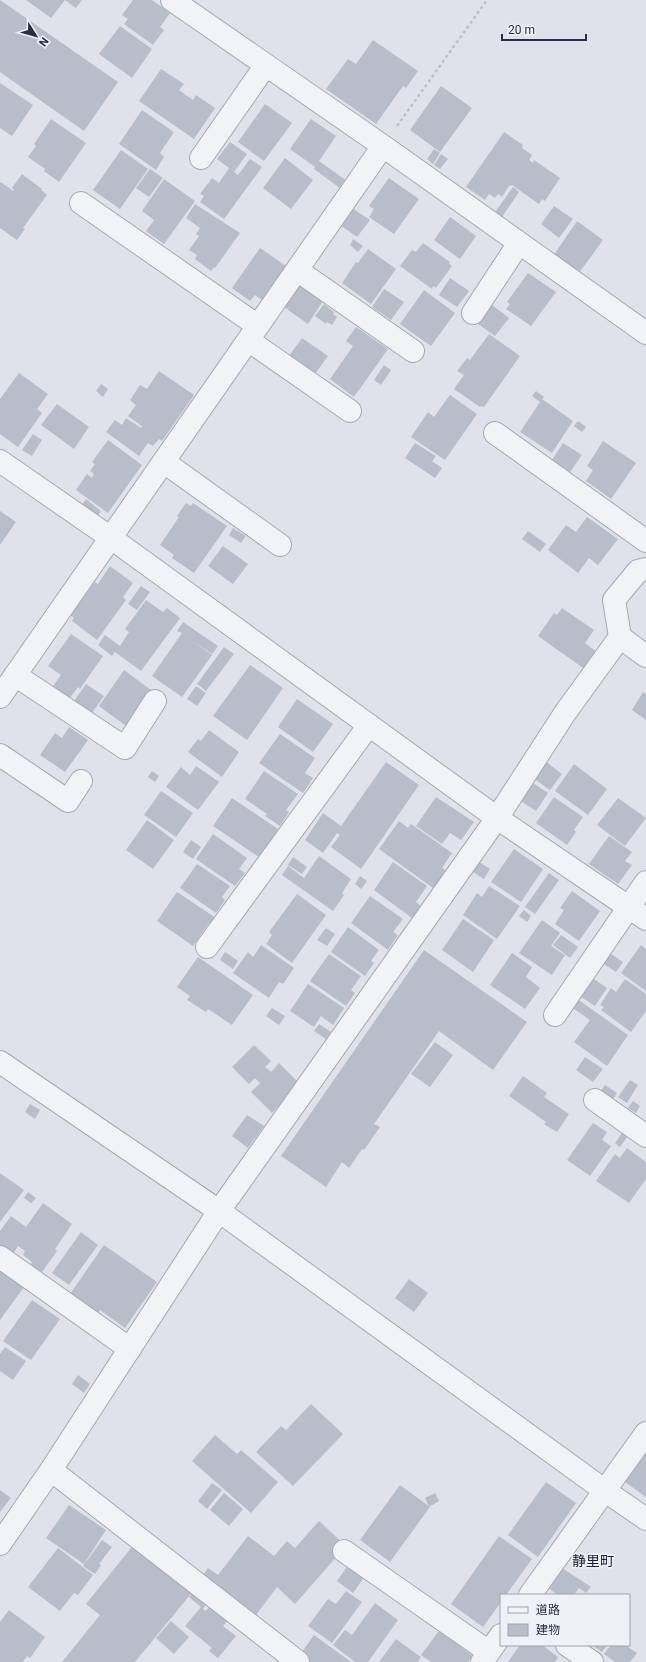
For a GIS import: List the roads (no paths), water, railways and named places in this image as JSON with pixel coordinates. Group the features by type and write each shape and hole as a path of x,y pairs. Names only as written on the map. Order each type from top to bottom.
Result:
{"street":[{"path":"172,0 383,146 646,333"},
{"path":"201,158 266,65"},
{"path":"0,697 383,146"},
{"path":"81,203 253,333 350,411"},
{"path":"473,313 519,243"},
{"path":"297,270 413,351"},
{"path":"495,433 646,540"},
{"path":"0,462 111,538 497,818 638,913"},
{"path":"164,462 280,545"},
{"path":"646,569 638,571 614,600 620,637 646,656"},
{"path":"0,1544 51,1470 219,1211 497,818 565,713 620,637"},
{"path":"15,675 125,748 155,701"},
{"path":"207,947 369,725"},
{"path":"0,755 68,801 81,781"},
{"path":"555,1015 638,913 646,882"},
{"path":"0,1062 219,1211 646,1519"},
{"path":"595,1100 646,1136"},
{"path":"0,1257 130,1349"},
{"path":"531,1594 646,1433"},
{"path":"51,1470 298,1662"},
{"path":"344,1551 491,1650"},
{"path":"568,1646 592,1662"}],"district":[{"name":"静里町","path":"593,1561"}]}
